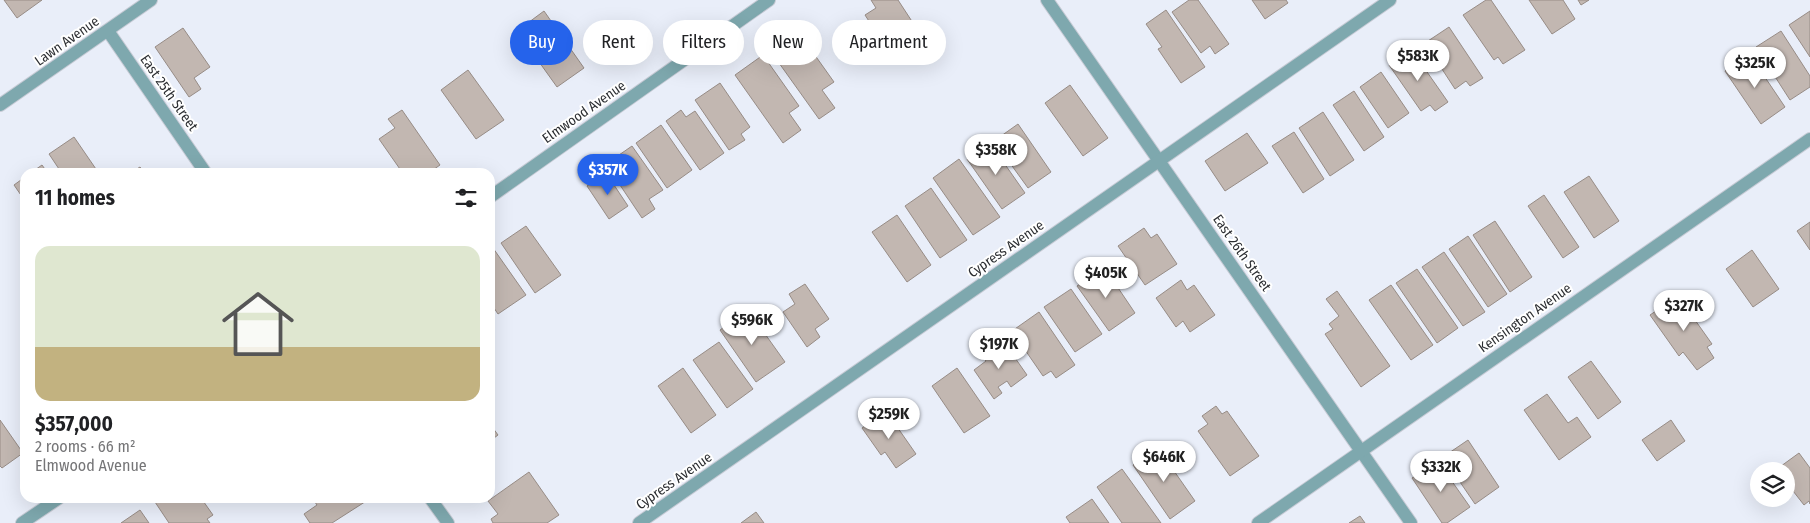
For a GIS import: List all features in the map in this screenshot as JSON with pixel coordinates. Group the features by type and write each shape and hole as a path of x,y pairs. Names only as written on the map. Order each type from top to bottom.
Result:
{"street":[{"name":"Lawn Avenue","path":"0,106 152,0"},
{"name":"Elmwood Avenue","path":"495,193 769,0"},
{"name":"East 26th Street","path":"1047,0 1411,523"},
{"name":"Cypress Avenue","path":"639,523 1390,0"},
{"name":"East 25th Street","path":"108,31 202,168"},
{"name":"Kensington Avenue","path":"1258,523 1810,139"},
{"path":"22,523 52,503"},
{"path":"434,503 448,523"}],"building":[{"path":"4,0 42,0 17,18"},
{"path":"871,0 898,0 911,20 868,20 865,15 876,8"},
{"path":"1189,0 1198,0 1229,44 1215,54 1210,46 1201,53 1172,12"},
{"path":"1252,0 1286,0 1288,3 1265,19"},
{"path":"1486,0 1491,0 1525,50 1503,64 1498,57 1494,60 1463,15"},
{"path":"1529,0 1563,0 1575,19 1552,34"},
{"path":"1578,0 1589,0 1581,5"},
{"path":"1166,10 1205,67 1181,83 1158,49 1162,47 1146,24"},
{"path":"544,11 550,20 532,20"},
{"path":"1810,11 1810,57 1789,25"},
{"path":"1449,27 1483,78 1470,86 1466,81 1455,89 1425,43"},
{"path":"183,28 210,67 194,78 201,89 189,97 155,47"},
{"path":"1781,31 1810,76 1810,87 1790,100 1756,47"},
{"path":"1411,49 1448,102 1435,111 1430,105 1421,111 1389,65"},
{"path":"573,52 584,68 557,87 541,65 573,65"},
{"path":"1750,55 1785,107 1761,124 1725,71"},
{"path":"754,61 754,65 770,65 799,106 789,113 801,130 783,143 735,75"},
{"path":"780,65 822,65 834,82 822,90 835,108 819,119"},
{"path":"468,70 504,120 476,139 441,90"},
{"path":"1381,72 1409,113 1388,128 1360,87"},
{"path":"720,83 750,127 741,134 745,140 729,150 695,100"},
{"path":"1070,85 1108,138 1083,156 1045,103"},
{"path":"1354,91 1384,137 1364,151 1333,105"},
{"path":"402,110 440,165 436,168 399,168 379,139 395,128 388,119"},
{"path":"681,110 686,117 695,111 724,153 700,170 666,121"},
{"path":"1323,112 1354,160 1330,176 1299,128"},
{"path":"1018,124 1051,172 1028,188 994,141"},
{"path":"661,125 692,170 667,188 636,143"},
{"path":"1294,132 1324,179 1303,193 1272,146"},
{"path":"1247,133 1268,163 1225,191 1205,161"},
{"path":"74,137 95,168 58,168 49,154"},
{"path":"990,143 1025,193 1002,209 967,159"},
{"path":"632,146 663,190 649,199 655,209 642,218 606,164"},
{"path":"959,159 1000,217 973,235 933,178"},
{"path":"606,173 628,206 609,219 587,186"},
{"path":"1589,176 1619,221 1594,238 1564,192"},
{"path":"20,181 20,194 14,185"},
{"path":"931,188 967,240 940,258 905,206"},
{"path":"1544,195 1579,247 1563,258 1528,206"},
{"path":"897,215 931,265 907,282 872,232"},
{"path":"1495,221 1532,277 1510,292 1473,235"},
{"path":"1810,222 1810,250 1797,231"},
{"path":"526,226 561,275 535,293 501,243"},
{"path":"1144,228 1151,238 1157,234 1177,264 1145,285 1118,246"},
{"path":"1468,236 1507,294 1488,307 1449,249"},
{"path":"1752,250 1779,289 1753,307 1726,269"},
{"path":"495,251 526,295 498,314 495,310"},
{"path":"1444,252 1485,312 1463,326 1422,267"},
{"path":"1104,267 1135,313 1109,331 1077,286"},
{"path":"1417,269 1458,328 1437,343 1396,283"},
{"path":"1181,280 1187,290 1194,285 1215,315 1190,332 1183,321 1176,327 1156,298"},
{"path":"805,284 829,319 815,329 820,337 807,347 783,312 795,304 789,294"},
{"path":"1391,285 1433,345 1411,360 1369,300"},
{"path":"1071,289 1102,334 1075,352 1044,307"},
{"path":"1337,291 1390,366 1361,387 1325,334 1333,329 1329,324 1339,316 1326,299"},
{"path":"1678,296 1712,344 1707,347 1714,358 1697,370 1683,352 1679,356 1650,315"},
{"path":"748,310 785,362 756,382 720,330"},
{"path":"1039,312 1075,365 1056,378 1051,371 1043,376 1012,331"},
{"path":"719,342 753,389 727,408 693,360"},
{"path":"991,345 996,352 1006,345 1027,375 1011,387 1007,381 998,387 1002,393 994,399 974,370 986,361 980,353"},
{"path":"1591,361 1621,402 1598,419 1568,377"},
{"path":"683,368 716,415 691,433 658,386"},
{"path":"957,368 990,416 964,433 932,386"},
{"path":"1547,394 1568,423 1577,417 1591,437 1559,460 1524,410"},
{"path":"1216,406 1222,414 1227,411 1259,456 1230,476 1198,431 1208,424 1202,416"},
{"path":"886,411 916,454 896,468 885,452 881,455 862,428"},
{"path":"0,420 20,449 20,455 2,468 0,466"},
{"path":"1671,420 1685,441 1657,461 1642,440"},
{"path":"1468,440 1499,487 1475,504 1443,457"},
{"path":"1158,448 1195,501 1170,519 1133,465"},
{"path":"1799,453 1810,468 1810,504 1809,501 1804,505 1795,494 1795,462 1787,462"},
{"path":"1437,460 1470,507 1447,523 1442,523 1412,478"},
{"path":"1122,469 1161,523 1122,523 1097,487"},
{"path":"529,472 559,515 547,523 493,523 491,519 498,514 490,503 495,503 495,496"},
{"path":"1092,499 1109,523 1070,523 1066,517"},
{"path":"156,503 205,503 213,515 207,519 210,523 169,523"},
{"path":"316,503 363,503 332,523 310,523 304,514 317,505"},
{"path":"140,510 149,523 121,523"},
{"path":"756,512 764,523 741,523"},
{"path":"1360,516 1365,523 1349,523"}]}
